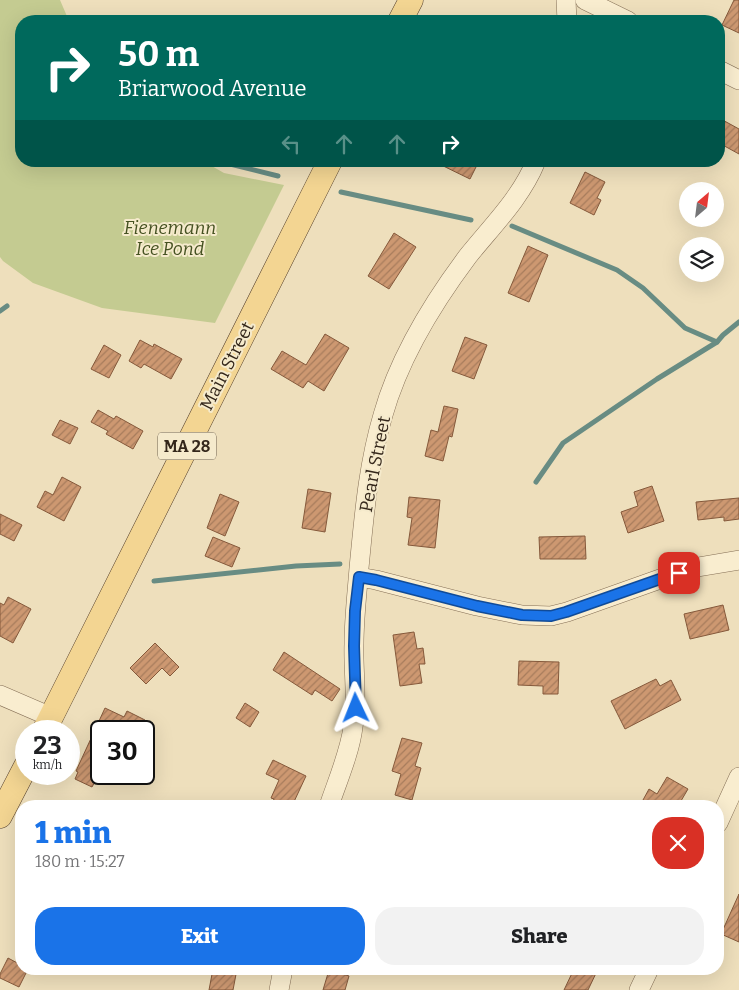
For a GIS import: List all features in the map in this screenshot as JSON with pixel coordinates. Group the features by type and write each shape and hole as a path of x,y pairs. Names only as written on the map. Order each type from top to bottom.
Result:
{"main road":[{"path":"403,15 411,0"},
{"name":"Main Street","path":"50,720 327,167"},
{"path":"0,816 16,785"}],"street":[{"path":"566,0 567,15"},
{"path":"585,0 616,15"},
{"path":"725,73 739,80"},
{"name":"Pearl Street","path":"331,800 349,746 355,718 355,611 372,462 383,414 398,374 440,294 519,194 533,167"},
{"path":"359,577 496,610 522,615 546,616 566,612 698,567 739,560"},
{"path":"0,695 41,720"},
{"path":"724,809 739,777"},
{"path":"279,990 282,975"},
{"path":"639,990 646,975"}],"green space":[{"name":"Fienemann Ice Pond","path":"0,0 60,0 66,15 15,15 15,167 214,167 224,173 284,185 215,323 102,308 33,283 0,257"}],"building":[{"path":"734,0 739,0 739,33 725,26 725,19"},
{"path":"725,121 739,129 739,154 725,146"},
{"path":"445,167 476,167 470,179"},
{"path":"585,172 605,182 597,198 601,200 594,215 570,203"},
{"path":"394,233 416,247 389,289 368,276"},
{"path":"528,246 548,255 529,302 508,293"},
{"path":"325,334 349,348 324,391 308,381 303,388 271,369 282,351 306,365"},
{"path":"465,337 487,345 474,379 452,371"},
{"path":"140,340 153,347 154,344 182,359 171,379 144,364 141,368 129,361"},
{"path":"104,345 121,355 109,378 91,369"},
{"path":"444,406 458,409 452,437 449,436 443,461 425,456 431,430 438,432"},
{"path":"98,410 114,419 116,416 143,431 133,449 106,434 108,431 91,422"},
{"path":"60,420 78,428 70,444 52,435"},
{"path":"62,477 81,487 64,521 37,507 45,491 53,495"},
{"path":"652,486 664,521 628,533 621,512 638,506 634,492"},
{"path":"308,489 331,493 325,532 302,528"},
{"path":"220,494 239,502 225,536 207,528"},
{"path":"409,497 440,500 435,548 408,545 412,518 407,517"},
{"path":"739,498 739,519 724,521 724,517 698,520 696,502"},
{"path":"0,514 22,525 14,541 0,534"},
{"path":"585,536 586,559 540,559 539,537"},
{"path":"213,537 240,548 232,567 205,556"},
{"path":"8,597 31,609 13,643 0,636 0,603 4,605"},
{"path":"723,605 729,630 690,639 684,614"},
{"path":"414,632 417,649 423,648 425,664 419,664 422,683 400,686 393,635"},
{"path":"155,643 179,667 170,676 162,668 146,684 130,668"},
{"path":"284,652 340,689 332,701 315,690 312,695 273,670"},
{"path":"519,661 559,662 558,694 543,694 543,686 518,685"},
{"path":"656,679 660,686 671,680 681,700 625,729 611,701"},
{"path":"245,703 259,712 250,727 236,718"},
{"path":"105,708 124,717 127,711 145,720 99,720"},
{"path":"402,738 422,743 415,766 421,768 412,800 395,795 401,774 392,771"},
{"path":"90,741 90,785 93,785 92,787 80,781 80,762"},
{"path":"273,760 306,776 295,800 274,800 271,798 279,780 266,774"},
{"path":"667,777 688,789 682,800 643,800 649,789 657,794"},
{"path":"739,894 739,942 724,935 724,927"},
{"path":"8,958 15,962 15,975 25,975 19,987 0,978"},
{"path":"212,975 236,975 233,990 209,990"},
{"path":"328,975 349,976 345,990 323,990"},
{"path":"571,975 595,975 588,990 564,990"}],"waterway":[{"path":"242,167 278,176"},
{"path":"341,192 471,220"},
{"path":"512,226 617,270 643,288 685,328 717,342"},
{"path":"0,311 7,306"},
{"path":"536,482 563,443 657,379 717,342 739,322"},
{"path":"154,581 296,566 340,564"}],"route":[{"path":"356,708 354,646 355,611 359,577 496,610 522,615 551,616 679,573"}]}
